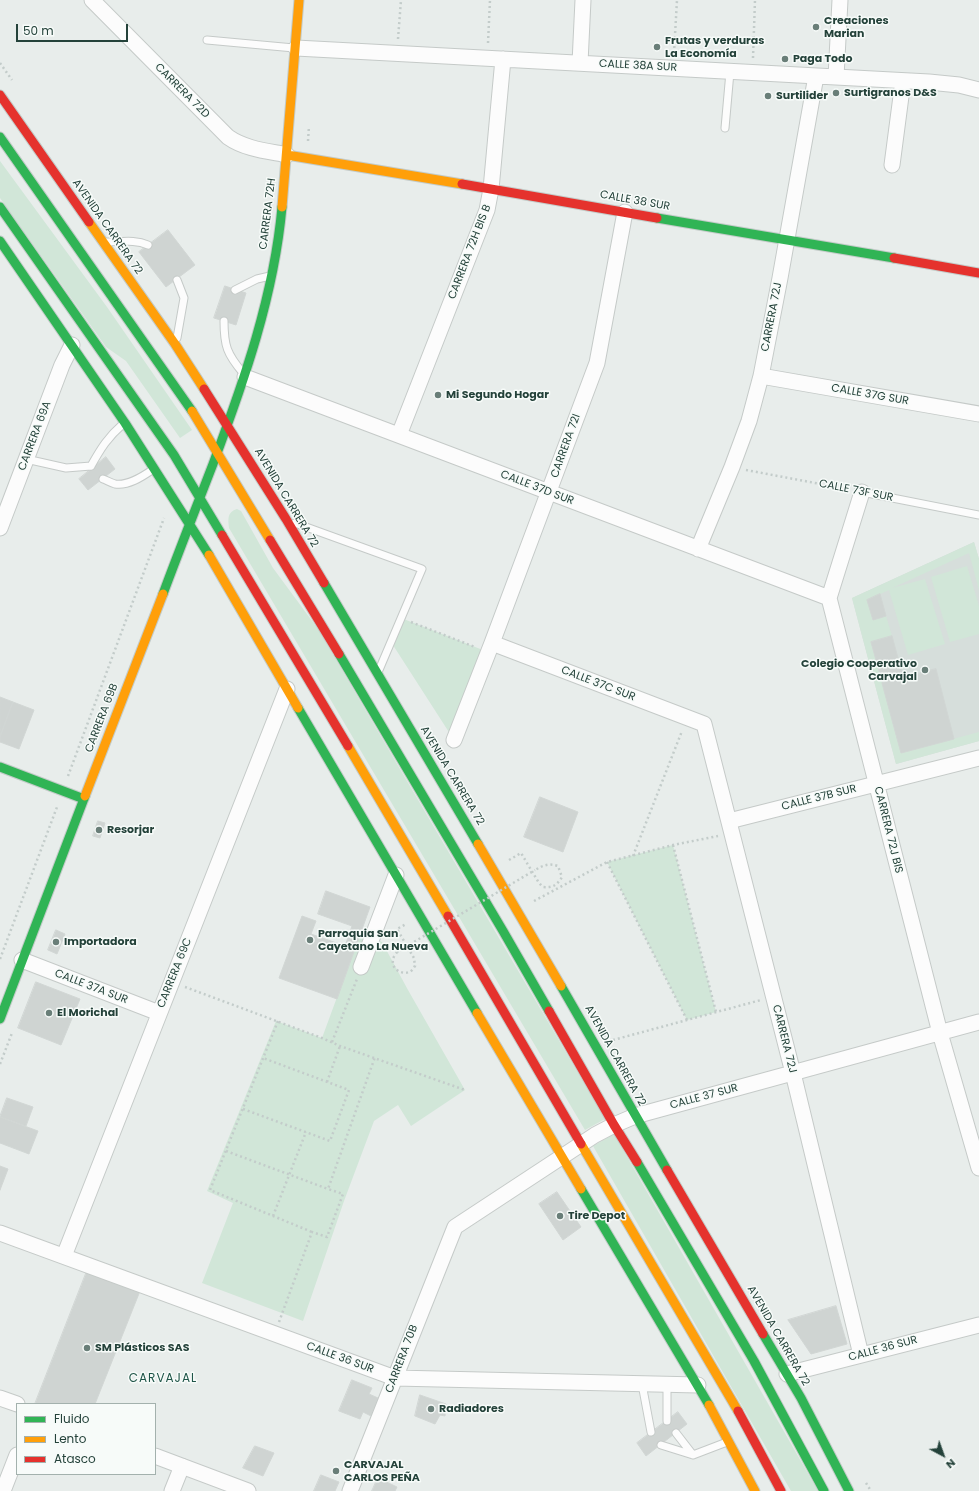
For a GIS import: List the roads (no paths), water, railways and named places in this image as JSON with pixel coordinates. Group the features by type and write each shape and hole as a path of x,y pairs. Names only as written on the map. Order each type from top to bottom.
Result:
{"main road":[{"name":"CARRERA 72H","path":"227,425 254,349 272,276 281,221 299,0"},
{"name":"AVENIDA CARRERA 72","path":"0,95 175,344 286,519 377,675 518,910 635,1116 787,1374 849,1491"},
{"path":"0,136 177,388 217,452 503,931 614,1124 750,1355 824,1488"},
{"name":"CALLE 38 SUR","path":"287,155 979,273"},
{"path":"0,207 174,455 489,985 581,1145 754,1439 781,1491"},
{"path":"16,230 17,265"},
{"path":"0,241 125,423 190,524 562,1158 698,1386 754,1491"},
{"name":"CARRERA 69B","path":"0,1019 227,425"},
{"path":"0,767 84,799"},
{"path":"492,866 503,931"},
{"path":"489,985 491,1007"},
{"path":"492,1021 494,1042"},
{"path":"728,1442 754,1469"},
{"path":"764,1480 774,1491"}],"street":[{"name":"CARRERA 72D","path":"92,0 228,137 244,146 287,155"},
{"path":"580,63 583,0"},
{"path":"836,77 840,0"},
{"name":"CALLE 38A SUR","path":"296,48 903,81 959,85 979,90"},
{"name":"CARRERA 72H BIS B","path":"399,435 487,210 491,189 503,59"},
{"name":"CARRERA 72J","path":"698,549 732,467 748,421 761,376 816,76"},
{"path":"892,165 903,81"},
{"name":"CARRERA 72I","path":"454,740 597,362 625,212"},
{"name":"CARRERA 69A","path":"0,528 62,365 72,345"},
{"name":"CALLE 37G SUR","path":"761,376 979,414"},
{"name":"CALLE 37D SUR","path":"245,377 829,598"},
{"path":"829,598 862,492"},
{"name":"CARRERA 72J BIS","path":"829,598 940,1033 979,1168"},
{"name":"CALLE 37C SUR","path":"490,648 704,724"},
{"name":"CARRERA 69C","path":"64,1256 287,689"},
{"name":"CARRERA 72J","path":"704,724 793,1073 861,1355"},
{"name":"CALLE 37B SUR","path":"730,827 877,784 979,758"},
{"path":"361,967 396,875"},
{"name":"CALLE 37A SUR","path":"22,960 159,1014"},
{"name":"CALLE 37 SUR","path":"455,1227 614,1124 635,1116 979,1022"},
{"name":"CARRERA 70B","path":"350,1491 455,1227"},
{"name":"CALLE 36 SUR","path":"0,1233 395,1378 698,1386"},
{"name":"CALLE 36 SUR","path":"787,1374 979,1324"},
{"path":"0,1398 16,1404"},
{"path":"156,1456 248,1491"},
{"path":"3,1491 16,1458"},
{"path":"172,1491 182,1466"}],"lane":[{"path":"207,40 296,48"},
{"path":"725,128 730,72"},
{"path":"102,241 119,240 141,242 148,245"},
{"path":"235,290 257,279 272,276"},
{"path":"175,344 184,298 177,280"},
{"path":"224,321 224,339 226,345 233,361 245,377"},
{"path":"26,459 66,468 92,467 104,444 111,435 125,423"},
{"path":"103,479 115,484 126,482 140,478 155,469"},
{"name":"CALLE 73F SUR","path":"862,492 979,514"},
{"path":"286,519 422,569 377,675"},
{"path":"642,1384 651,1432"},
{"path":"667,1385 667,1420"},
{"path":"676,1433 693,1455"},
{"path":"661,1445 693,1455 728,1442"}],"place":[{"name":"Creaciones Marian","path":"816,27"},
{"name":"Frutas y verduras La Economía","path":"657,47"},
{"name":"Paga Todo","path":"785,59"},
{"name":"Surtigranos D&S","path":"836,93"},
{"name":"Surtilider","path":"768,96"},
{"name":"Mi Segundo Hogar","path":"438,395"},
{"name":"Colegio Cooperativo Carvajal","path":"925,670"},
{"name":"Resorjar","path":"99,830"},
{"name":"Parroquia San Cayetano La Nueva","path":"310,940"},
{"name":"Importadora","path":"56,942"},
{"name":"El Morichal","path":"49,1013"},
{"name":"Tire Depot","path":"560,1216"},
{"name":"SM Plásticos SAS","path":"87,1348"},
{"name":"Radiadores","path":"431,1409"},
{"name":"CARVAJAL CARLOS PEÑA","path":"336,1471"}],"district":[{"name":"CARVAJAL","path":"163,1379"}]}
